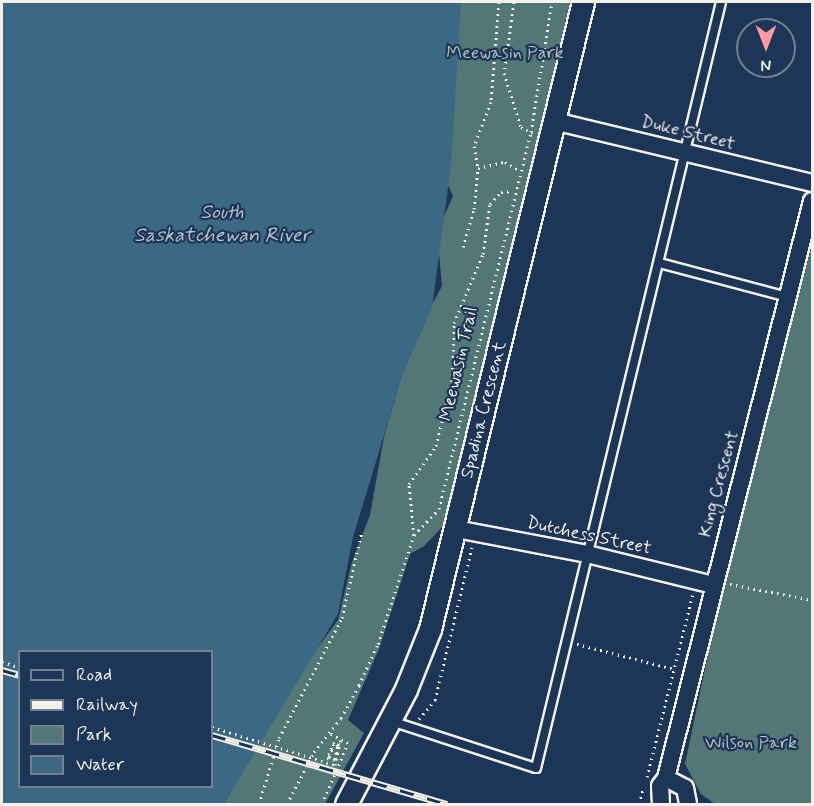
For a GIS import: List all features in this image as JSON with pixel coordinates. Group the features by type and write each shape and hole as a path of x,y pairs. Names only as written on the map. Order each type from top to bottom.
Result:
{"street":[{"name":"Spadina Crescent","path":"346,804 390,721 430,629 583,2"},
{"name":"Duke Street","path":"554,121 813,183"},
{"name":"King Crescent","path":"661,804 659,790 666,778 714,579 813,201"},
{"name":"Dutchess Street","path":"456,529 714,579"},
{"path":"666,778 685,788 688,804"}],"lane":[{"path":"390,721 536,768 721,2"},
{"path":"659,263 788,297"}],"path":[{"path":"463,247 474,209 478,168 474,146 491,102 499,2"},
{"path":"514,2 504,73 521,127 531,132"},
{"name":"Meewasin Trail","path":"414,535 439,509 514,191 531,132 552,2"},
{"path":"478,168 505,162 520,171"},
{"name":"Meewasin Trail","path":"287,804 314,752 330,733 378,644 414,535 409,484 436,446 452,381 454,323 483,254 490,204 501,192 514,191"},
{"path":"259,804 279,738 342,618 362,531"},
{"path":"714,579 729,577 731,586 813,600"},
{"path":"639,804 693,594 682,591"},
{"path":"566,641 674,669"},
{"path":"2,662 18,666"},
{"path":"213,727 335,765 339,744"},
{"path":"322,804 348,743 330,733"},
{"path":"334,759 340,739"},
{"path":"334,759 327,758 334,742 339,744"},
{"path":"334,744 338,745 334,759 329,757 334,744"}],"green space":[{"name":"Meewasin Park","path":"460,2 570,2 446,523 424,546 410,554 379,649 348,720 364,733 325,804 224,804 296,677 338,620 352,562 370,515 384,437 411,343 442,286 437,232 453,196 440,169"},
{"name":"Wilson Park","path":"812,244 812,804 715,804 701,794 685,764 717,612"}],"water":[{"name":"South Saskatchewan River","path":"2,2 461,2 451,165 432,308 403,373 353,537 338,614 224,804 2,804"}],"railway":[{"path":"2,670 18,674"},
{"path":"213,735 447,804"}]}
